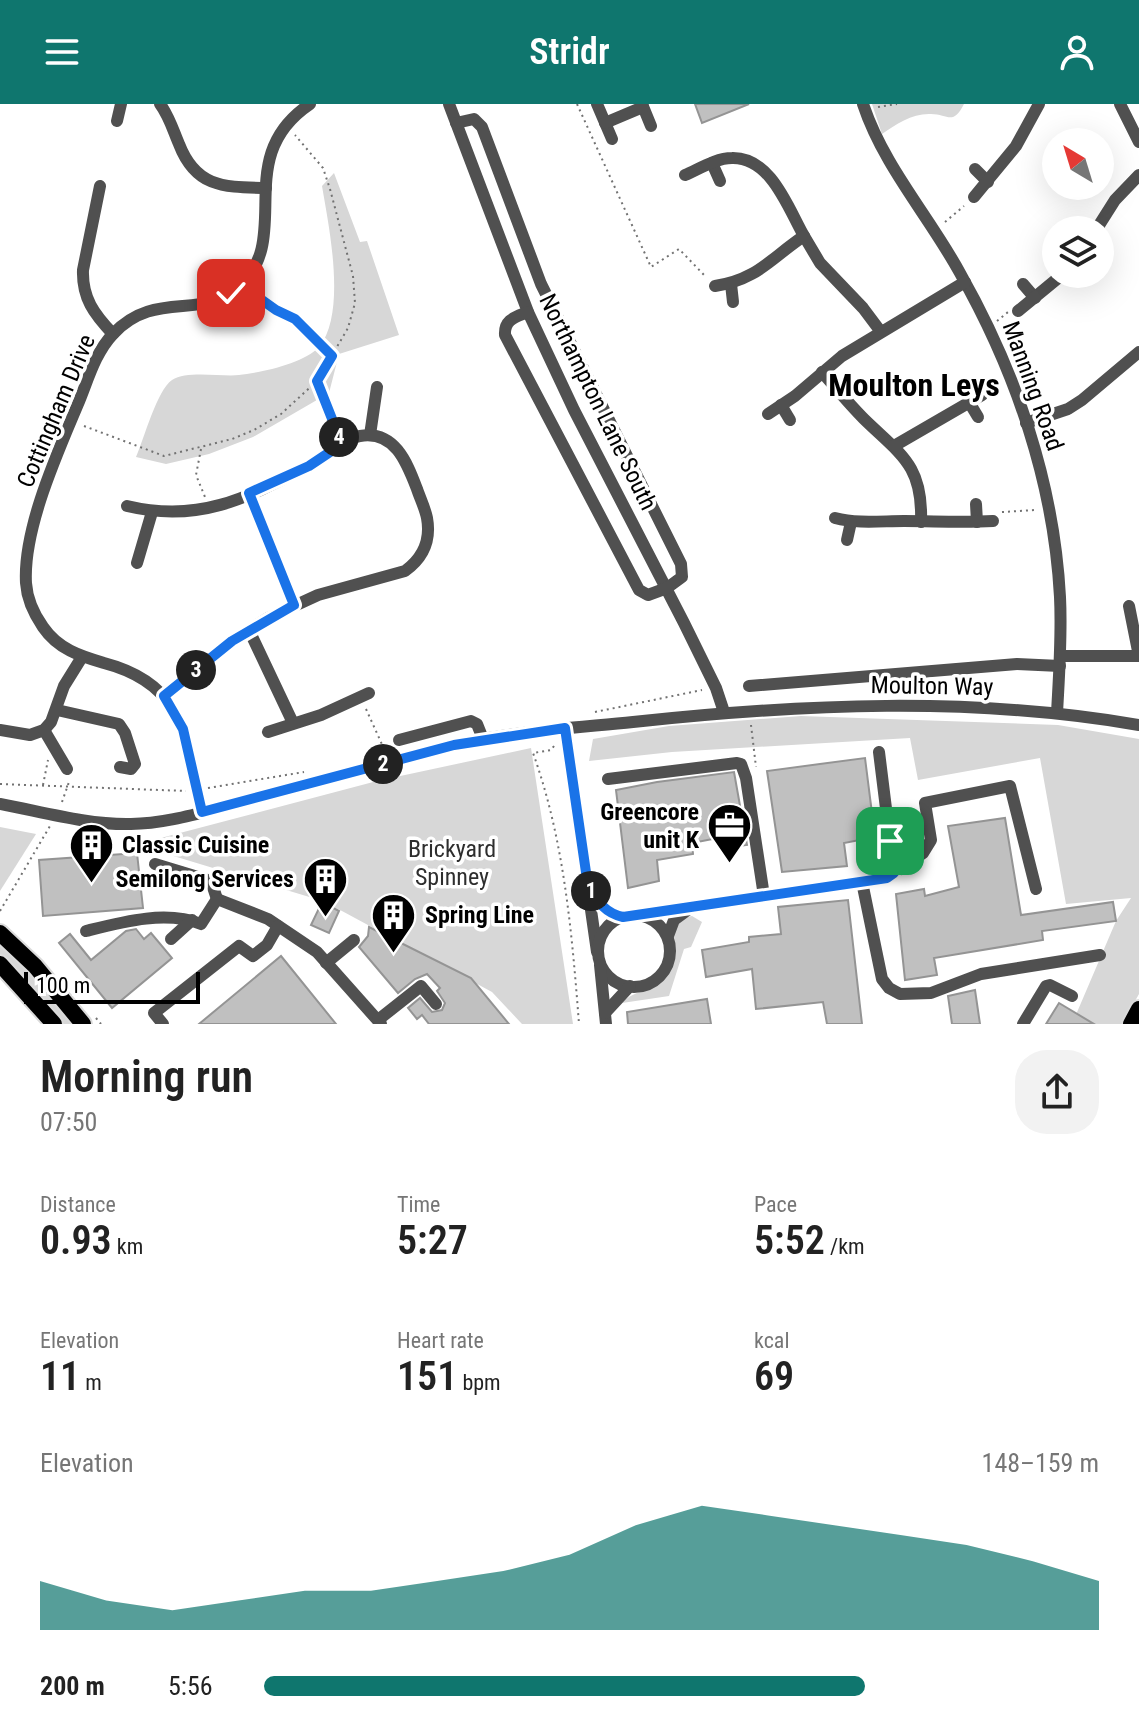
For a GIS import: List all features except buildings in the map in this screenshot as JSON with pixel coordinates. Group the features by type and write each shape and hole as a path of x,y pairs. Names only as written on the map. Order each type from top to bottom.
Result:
{"main road":[{"path":"0,933 35,966 83,1024"},
{"path":"2,966 54,1024"},
{"path":"1131,1024 1139,1009"}],"street":[{"path":"117,121 121,104"},
{"path":"160,104 186,159 207,181 234,188 266,188"},
{"path":"241,285 260,256 269,153 285,125 309,104"},
{"name":"Northampton Lane South","path":"449,104 528,312 574,410 667,588 716,688 724,712"},
{"path":"597,104 612,139"},
{"path":"974,197 1016,146 1039,104"},
{"path":"1120,104 1139,142"},
{"path":"605,123 642,106 651,126"},
{"name":"Manning Road","path":"864,106 892,167 934,230 990,326 1026,423 1049,510 1060,598 1057,713"},
{"path":"456,123 474,119 482,127 541,284 681,564 682,577 667,588 648,595 639,590 505,335 509,320 528,312"},
{"path":"685,175 732,158 759,166 772,179 820,263 863,308 881,332"},
{"path":"712,163 720,181"},
{"path":"975,169 988,182"},
{"path":"1105,216 1115,200 1139,175"},
{"path":"100,186 82,284 90,307 113,334"},
{"path":"715,286 753,276 804,236"},
{"path":"768,414 842,356 965,282"},
{"path":"731,284 733,302"},
{"path":"1023,284 1035,298"},
{"name":"Cottingham Drive","path":"202,812 183,729 164,696 154,685 127,669 82,657 56,641 44,629 28,597 26,580 28,558 48,479 99,354 113,334 125,323 154,308 207,303 241,285"},
{"path":"1018,311 1047,288"},
{"path":"1026,423 1068,409 1139,352"},
{"path":"822,372 911,467 921,493 921,522"},
{"path":"370,435 377,387"},
{"path":"894,446 982,395"},
{"path":"969,402 978,417"},
{"path":"781,405 790,420"},
{"path":"127,506 175,514 210,509 309,466 351,438 370,435 389,441 403,455 427,514 429,528 425,549 415,564 405,571 352,584 294,605 249,630 164,696"},
{"path":"249,493 294,605"},
{"path":"976,504 977,522"},
{"path":"137,563 152,512"},
{"path":"835,518 851,522 954,524 993,521"},
{"path":"847,540 851,522"},
{"path":"749,686 1139,656 1129,606"},
{"path":"249,630 293,723"},
{"path":"0,730 30,735 44,730 57,710 64,686 82,657"},
{"path":"268,732 321,715 365,695"},
{"name":"Moulton Way","path":"0,804 107,823 133,824 202,812 483,739 724,712 883,706 994,709 1057,713 1139,725"},
{"path":"57,710 119,724 135,764 131,769 120,767"},
{"path":"399,740 471,721 477,724 483,739"},
{"path":"565,728 606,1019"},
{"path":"44,730 67,769"},
{"path":"879,752 894,873"},
{"path":"608,779 741,764 746,778 764,896"},
{"path":"699,904 680,913 669,928 670,958 666,968 651,982 630,986 612,978 598,957 605,931 613,922 629,916 699,904 887,878 923,853 931,840 925,803 1010,786 1036,889"},
{"path":"155,864 211,881 217,899"},
{"path":"862,882 882,979 900,994 931,993 981,974 1100,955"},
{"path":"588,886 604,909 613,914 651,918 668,936"},
{"path":"86,931 120,922 159,918 192,920 201,924 217,899"},
{"path":"217,899 268,919 317,952 380,1022 421,986 436,1004"},
{"path":"171,939 192,920"},
{"path":"163,1024 154,1013 239,946 253,956 267,945 278,926"},
{"path":"326,963 354,940"},
{"path":"1026,1018 1043,990 1050,985 1072,996"},
{"path":"606,1019 630,986"}],"path":[{"path":"577,104 651,267 679,249 715,286"},
{"path":"864,106 897,104"},
{"path":"71,421 164,456 254,430 281,414 317,381 348,328 355,303 353,276 323,168 285,125"},
{"path":"934,230 974,197"},
{"path":"241,285 276,310 295,319 332,356"},
{"path":"990,326 1010,310 1018,311"},
{"path":"317,381 342,444"},
{"path":"201,447 196,475 210,509"},
{"path":"993,521 1000,512 1049,510"},
{"path":"591,713 716,688"},
{"path":"365,695 386,753"},
{"path":"565,728 551,750 533,753 545,786 560,856 579,1024"},
{"path":"43,786 49,756"},
{"path":"0,911 57,814 68,787"}],"green space":[{"path":"872,104 964,104 953,117 918,115 882,134"},
{"path":"334,173 360,242 367,241 399,335 339,354 329,393 253,437 209,454 166,464 136,457 156,404 172,380 186,375 239,375 270,369 304,358 319,347 327,332 334,292 332,246 322,186"},
{"path":"801,716 1058,725 1139,739 1139,994 1122,1024 1072,1024 1116,921 1131,898 1066,904 1040,758 918,780 910,738 672,752 589,761 593,739 669,726"},
{"name":"Brickyard Spinney","path":"531,748 573,1024 522,1024 492,992 342,911 316,899 157,851 157,839 377,781"},
{"path":"0,827 36,834 0,891"},
{"path":"692,916 702,922 691,947 684,949 669,996 622,1003 653,987 669,972 672,932 681,918"},
{"path":"0,944 27,969 73,1024 64,1024 0,956"}],"place":[{"name":"Greencore unit K","path":"730,865"},
{"name":"Classic Cuisine","path":"91,884"},
{"name":"Semilong Services","path":"325,918"},
{"name":"Spring Line","path":"394,954"}],"district":[{"name":"Moulton Leys","path":"914,385"}],"route":[{"path":"231,293 241,285 276,310 295,319 332,356 317,381 342,444 309,466 249,493 294,605 232,641 164,696 183,729 202,812 454,745 565,728 588,886 598,903 613,914 623,917 887,878 894,873 890,841"}]}
